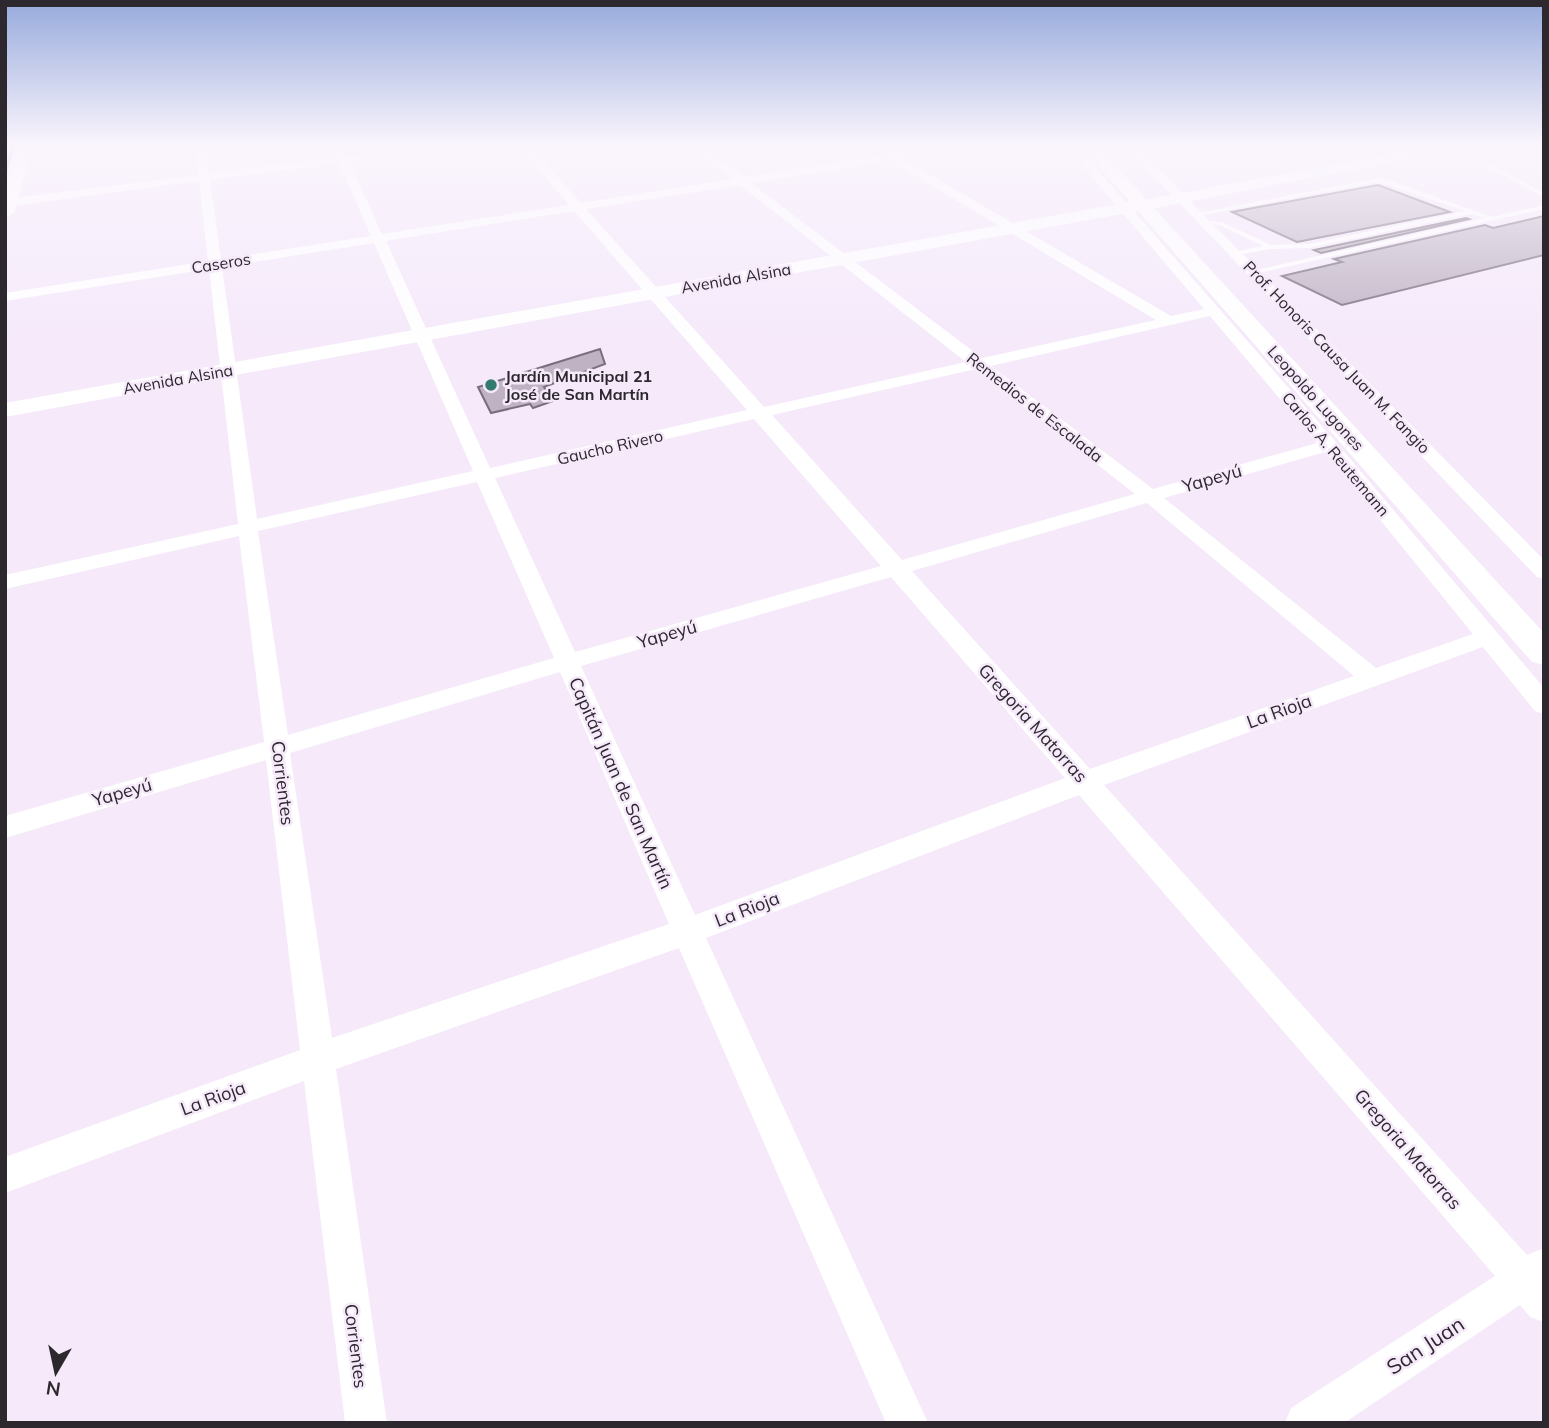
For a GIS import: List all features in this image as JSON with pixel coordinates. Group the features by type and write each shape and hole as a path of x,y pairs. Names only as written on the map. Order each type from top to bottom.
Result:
{"main road":[{"name":"Avenida Alsina","path":"5,410 1114,211"},
{"name":"Leopoldo Lugones","path":"1143,211 1235,307 1544,654"},
{"name":"Leopoldo Lugones","path":"1144,211 1544,621"}],"street":[{"name":"Corrientes","path":"208,211 366,1423"},
{"name":"Capitán Juan de San Martín","path":"367,211 419,336 568,662 907,1423"},
{"name":"Caseros","path":"5,297 548,211"},
{"name":"Gregoria Matorras","path":"582,211 757,414 1537,1284"},
{"name":"Remedios de Escalada","path":"781,211 1150,496 1371,677"},
{"path":"982,211 1170,321"},
{"name":"Carlos A. Reutemann","path":"1142,211 1214,311 1329,445 1544,705"},
{"name":"Prof. Honoris Causa Juan M. Fangio","path":"1194,211 1544,572"},
{"name":"Gaucho Rivero","path":"5,582 1214,311"},
{"name":"Yapeyú","path":"5,827 568,662 1329,445"},
{"name":"La Rioja","path":"5,1175 319,1059 687,932 1086,781 1488,637"},
{"name":"San Juan","path":"1306,1423 1537,1284"}],"lane":[{"path":"1201,218 1235,211"},
{"path":"1467,211 1492,219"},
{"path":"1254,272 1528,211"},
{"path":"1236,253 1270,247 1309,246 1471,212"},
{"path":"1201,218 1220,223 1270,247"},
{"path":"1309,246 1331,255"}],"building":[{"path":"1446,211 1450,212 1297,242 1232,212"},
{"path":"1544,216 1544,255 1342,305 1282,276 1342,262 1334,259 1485,225 1493,228"},
{"path":"1469,219 1321,253 1314,250"},
{"path":"600,349 605,364 544,387 553,401 533,408 530,404 491,413 478,387"}],"place":[{"name":"Jardín Municipal 21 José de San Martín","path":"491,385"}]}
